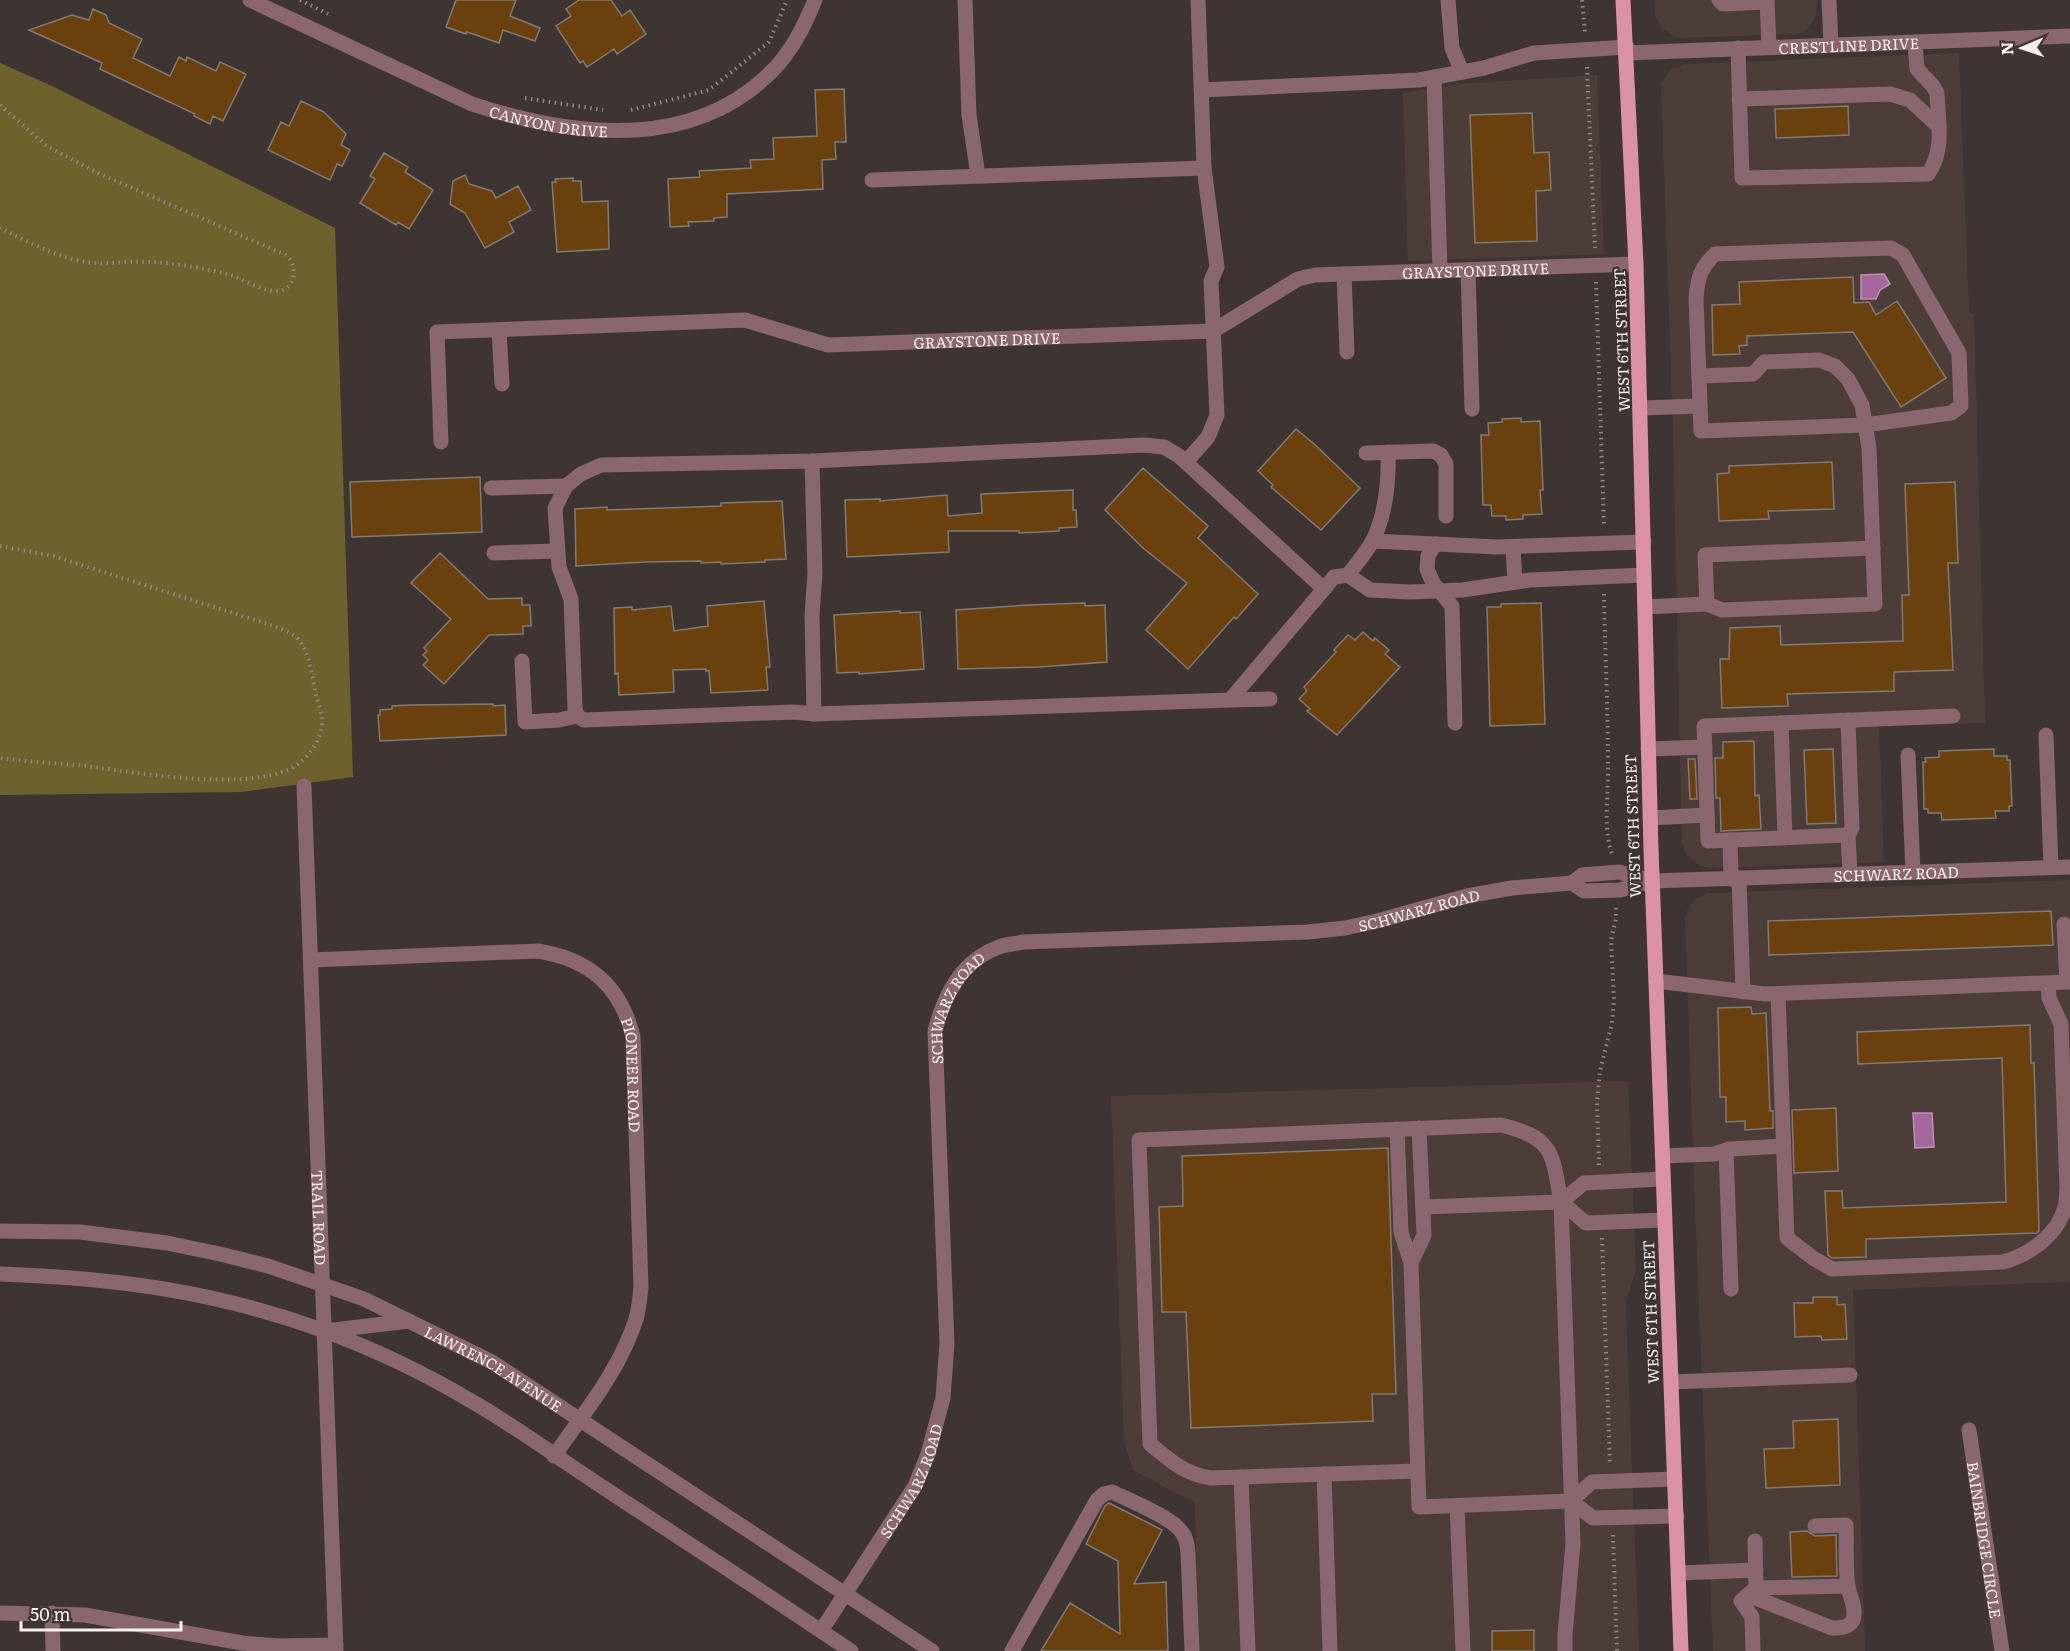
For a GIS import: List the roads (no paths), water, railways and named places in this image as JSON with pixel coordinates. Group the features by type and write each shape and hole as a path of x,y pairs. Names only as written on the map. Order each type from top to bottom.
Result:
{"main road":[{"name":"WEST 6TH STREET","path":"1623,0 1636,264 1652,881 1681,1651"}],"street":[{"name":"CANYON DRIVE","path":"250,0 472,104 548,124 592,130 651,129 684,123 716,111 736,100 763,80 784,57 802,30 815,0"},
{"path":"965,0 969,115 978,176"},
{"path":"1186,462 1208,437 1217,415 1211,280 1217,267 1204,168 1197,0"},
{"path":"1448,0 1452,48 1462,72"},
{"path":"1719,0 1723,4 1767,1 1768,47"},
{"path":"1829,0 1831,45"},
{"name":"CRESTLINE DRIVE","path":"1201,90 1419,80 1511,61 1534,53 2070,36"},
{"path":"1738,48 1742,178 1928,174 1936,164 1940,152 1937,93 1917,69 1915,42"},
{"path":"1434,77 1440,271"},
{"path":"1739,99 1890,94 1910,100 1939,127"},
{"path":"872,180 1204,168"},
{"path":"1891,248 1903,255 1959,353 1961,406 1951,413 1865,425 1701,430 1700,405 1696,298 1703,266 1715,254 1891,248"},
{"name":"GRAYSTONE DRIVE","path":"441,442 437,332 745,320 828,345 1213,331 1298,279 1315,275 1636,264"},
{"path":"1468,270 1473,409"},
{"path":"1344,274 1347,351"},
{"path":"500,330 502,384"},
{"path":"1645,607 1707,604 1722,610 1875,604 1869,448 1862,405 1848,379 1835,366 1819,360 1764,362 1753,374 1699,376"},
{"path":"1641,408 1700,405"},
{"path":"577,716 571,599 559,567 556,551 555,508 566,486 581,474 601,465 812,461 1144,445 1164,447 1186,462 1324,589"},
{"path":"1366,453 1433,451 1441,456 1446,464 1446,516"},
{"path":"1348,575 1372,541 1387,490 1388,452"},
{"path":"812,461 815,573 812,615 814,714"},
{"path":"491,488 566,486"},
{"path":"1372,541 1513,547 1644,542"},
{"path":"1435,544 1428,556 1427,569 1432,583 1452,606 1455,723"},
{"path":"1513,547 1515,582"},
{"path":"1707,604 1705,555 1873,549"},
{"path":"494,553 556,551"},
{"path":"1230,700 1334,577 1348,575 1370,590 1439,591 1515,582 1644,575"},
{"path":"522,661 525,722 559,720 577,716 584,720 1270,699"},
{"path":"1848,835 1708,841 1704,726 1953,717"},
{"path":"1848,720 1852,828 1848,835 1850,874"},
{"path":"1781,723 1785,838"},
{"path":"2046,735 2051,867"},
{"path":"1648,749 1705,747"},
{"path":"1908,755 1913,872"},
{"name":"TRAIL ROAD","path":"304,786 336,1648"},
{"path":"1650,818 1707,815"},
{"path":"1730,840 1743,992"},
{"name":"SCHWARZ ROAD","path":"821,1631 915,1486 931,1445 943,1398 947,1344 935,1031 941,1008 952,985 981,957 999,947 1023,942 1308,932 1345,928 1467,896 1512,888 1572,883 1584,891 1594,891 1620,890 1652,881 2070,867"},
{"path":"1656,981 1778,994 2067,982 2064,924"},
{"name":"PIONEER ROAD","path":"310,960 538,951 559,955 586,967 603,980 616,995 628,1015 633,1037 641,1287 637,1317 628,1341 601,1389 554,1456"},
{"path":"1778,994 1787,1238 1832,1269 2003,1262 2021,1257 2039,1244 2056,1225 2065,1208 2067,1188 2061,1024 2049,998 2048,983"},
{"path":"1417,1471 1211,1478 1195,1476 1181,1469 1150,1444 1139,1140 1501,1125 1520,1129 1549,1148 1561,1202 1573,1544 1564,1635 1565,1651"},
{"path":"1411,1263 1424,1235 1419,1128"},
{"path":"1397,1129 1401,1232 1411,1263 1419,1507 1571,1501 1592,1482 1675,1479"},
{"path":"1662,1156 1714,1154 1726,1150 1783,1146"},
{"path":"1726,1150 1731,1289"},
{"path":"1423,1208 1561,1202 1584,1183 1662,1179"},
{"path":"1561,1202 1586,1223 1664,1220"},
{"name":"LAWRENCE AVENUE","path":"0,1231 80,1232 167,1244 220,1254 364,1299 492,1362 932,1651"},
{"path":"0,1274 99,1279 188,1292 247,1306 324,1331 397,1362 474,1402 851,1651"},
{"path":"324,1331 409,1321"},
{"path":"1671,1382 1850,1375"},
{"name":"BAINBRIDGE CIRCLE","path":"1968,1430 2002,1651"},
{"path":"1324,1474 1330,1651"},
{"path":"1241,1477 1248,1651"},
{"path":"1012,1651 1097,1500 1104,1494 1112,1492 1170,1521 1179,1527 1185,1537 1188,1552 1192,1651"},
{"path":"1571,1501 1593,1518 1677,1516"},
{"path":"1457,1506 1463,1651"},
{"path":"1752,1592 1832,1628 1842,1628 1852,1620 1854,1613 1848,1586 1846,1525 1815,1526"},
{"path":"1752,1592 1756,1570 1755,1541"},
{"path":"1679,1574 1756,1570"},
{"path":"1753,1651 1752,1617 1741,1601 1752,1592 1848,1586"},
{"path":"0,1613 85,1615 242,1643 336,1648"},
{"path":"52,1613 53,1651"}]}
